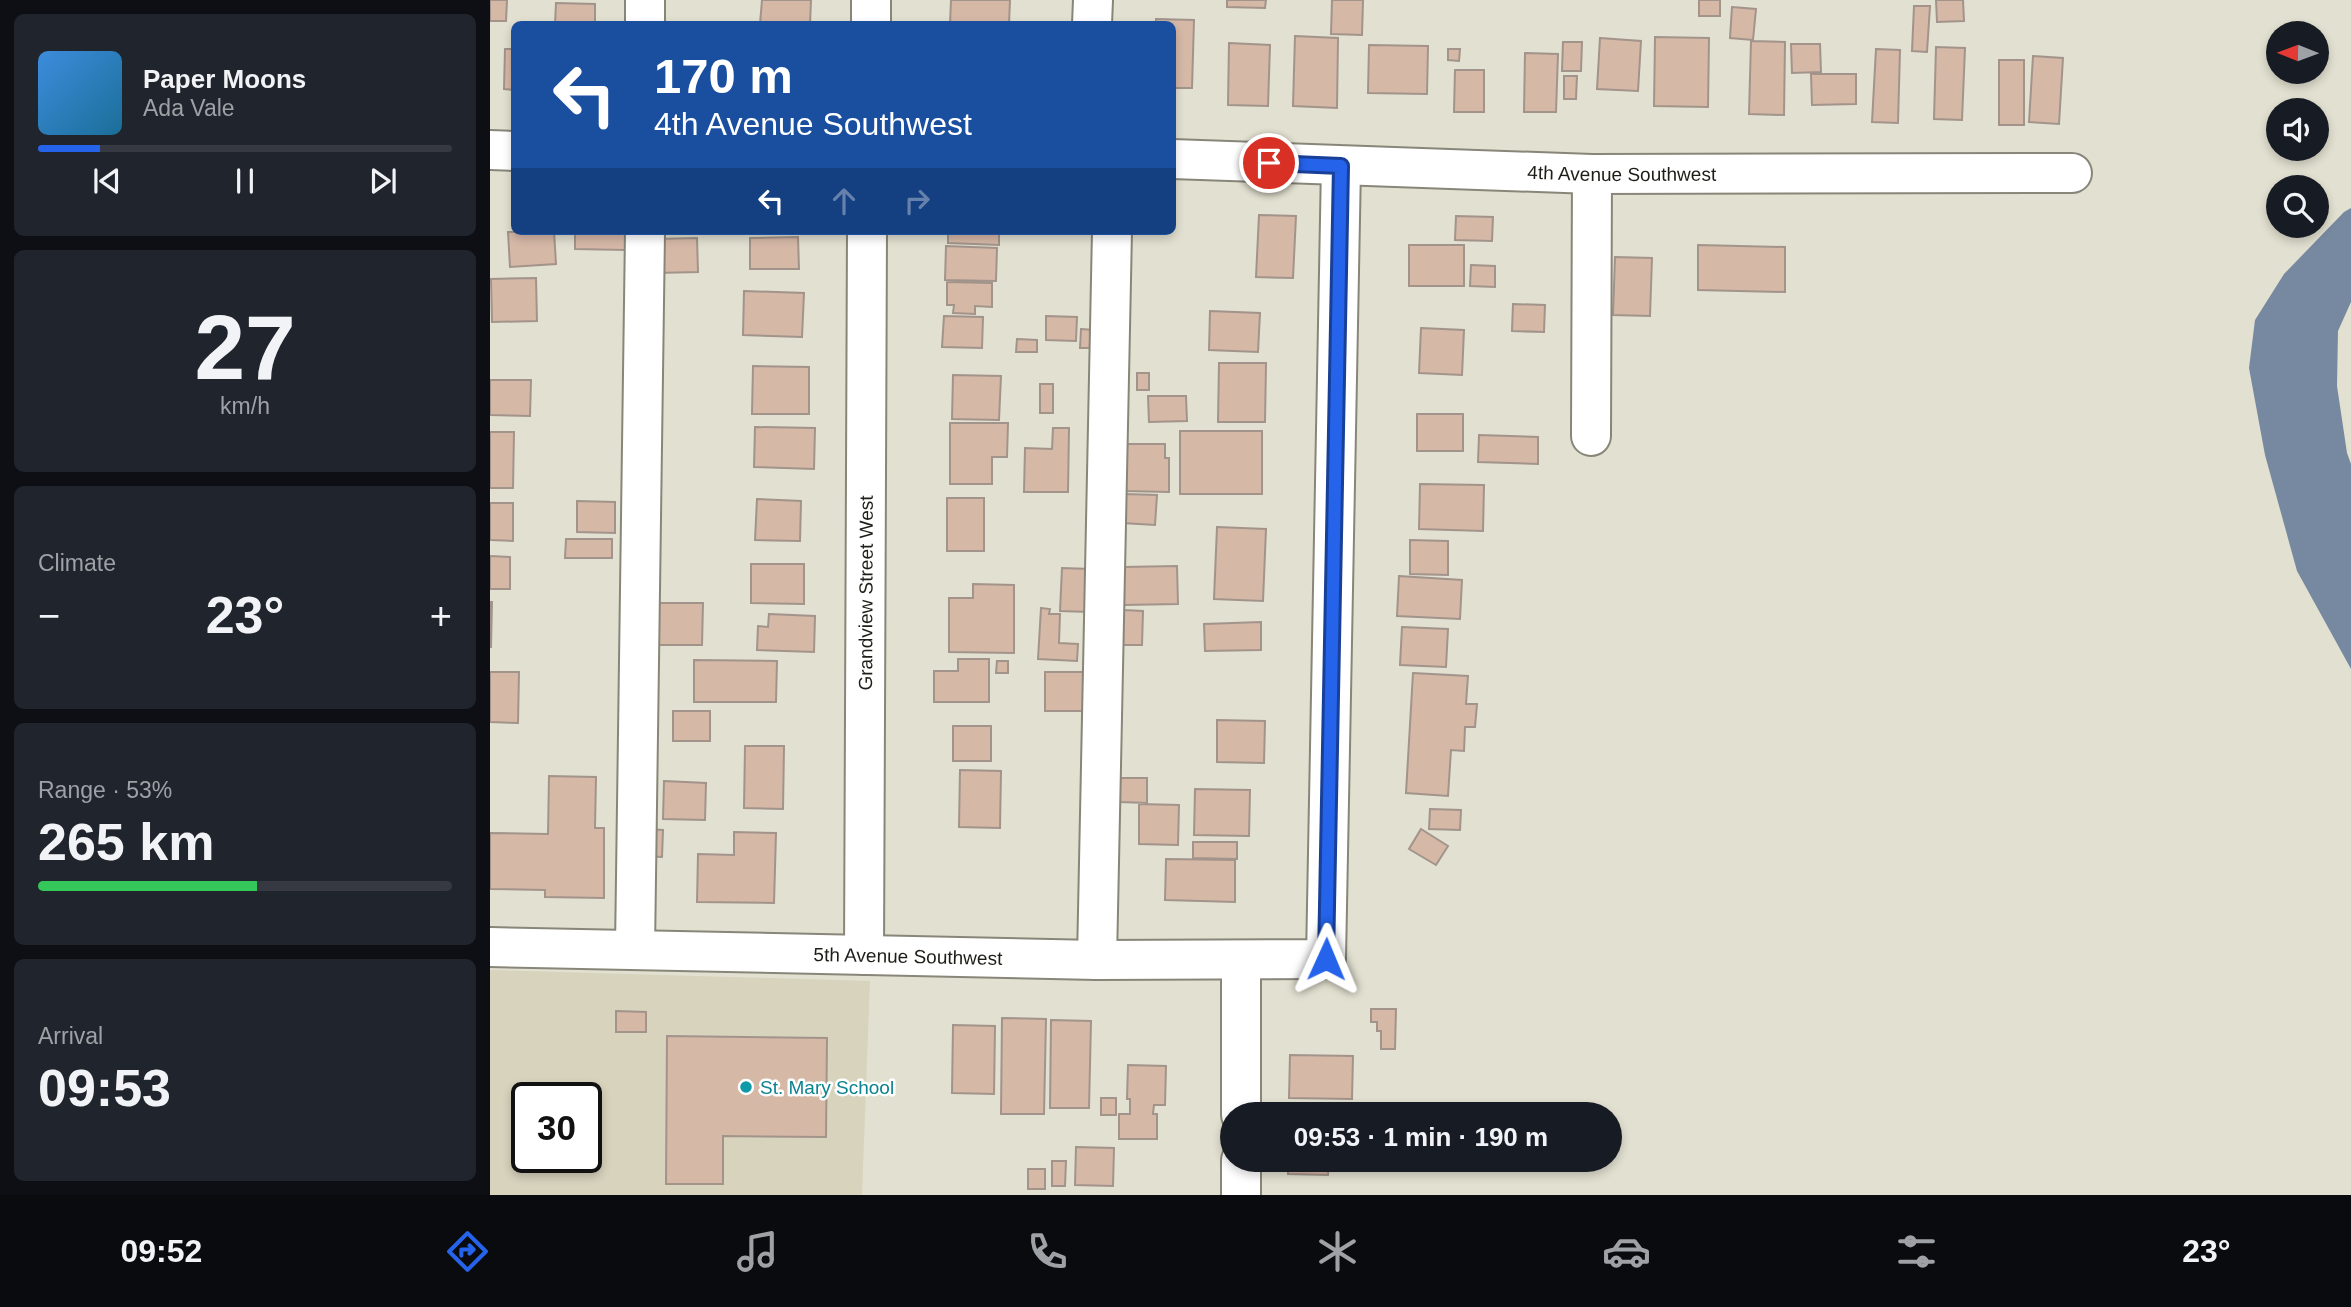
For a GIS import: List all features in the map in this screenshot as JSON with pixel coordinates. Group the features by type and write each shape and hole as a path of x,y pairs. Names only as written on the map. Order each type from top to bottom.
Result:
{"street":[{"path":"645,0 645,21"},
{"path":"871,0 871,21"},
{"path":"1092,21 1093,0"},
{"path":"490,150 511,151"},
{"name":"4th Avenue Southwest","path":"1176,159 1592,174 2072,173"},
{"name":"5th Avenue Southwest","path":"490,947 1097,960 1326,959 1341,166"},
{"path":"1591,436 1592,174"},
{"path":"635,949 645,235"},
{"name":"Grandview Street West","path":"864,955 867,235"},
{"path":"1097,960 1112,235"},
{"path":"1241,960 1241,1102"},
{"path":"1241,1172 1241,1195"}],"shaded area":[{"path":"490,970 870,981 862,1195 490,1195"}],"water":[{"path":"2351,208 2351,302 2338,331 2337,386 2351,464 2351,669 2297,571 2265,455 2249,368 2255,320 2284,274 2319,238 2329,238 2329,228"}],"building":[{"path":"490,0 507,0 506,21 490,21"},
{"path":"762,0 811,0 810,21 760,21"},
{"path":"951,0 1010,0 1009,21 950,21"},
{"path":"1227,0 1266,0 1265,8 1227,7"},
{"path":"1332,0 1363,0 1362,35 1331,34"},
{"path":"1699,0 1720,0 1720,16 1699,16"},
{"path":"1936,0 1963,0 1964,21 1937,22"},
{"path":"556,3 595,4 595,21 555,21"},
{"path":"1914,6 1930,6 1927,52 1912,51"},
{"path":"1732,7 1756,9 1753,40 1730,38"},
{"path":"1194,20 1192,88 1176,88 1176,21 1156,21"},
{"path":"1295,36 1338,38 1337,108 1293,106"},
{"path":"1655,37 1709,38 1708,107 1654,106"},
{"path":"1600,38 1641,41 1638,91 1597,89"},
{"path":"1751,41 1785,42 1784,115 1749,114"},
{"path":"1563,42 1582,42 1581,71 1562,71"},
{"path":"1229,43 1270,45 1268,106 1228,105"},
{"path":"1791,44 1820,44 1821,72 1792,73"},
{"path":"1369,45 1428,46 1427,94 1368,93"},
{"path":"1936,47 1965,48 1962,120 1934,119"},
{"path":"505,49 511,49 511,90 504,89"},
{"path":"1448,49 1460,49 1459,61 1448,60"},
{"path":"1876,49 1900,50 1898,123 1872,122"},
{"path":"1525,53 1558,54 1556,112 1524,112"},
{"path":"2033,56 2063,58 2059,124 2029,122"},
{"path":"1999,60 2024,60 2024,125 1999,125"},
{"path":"1455,70 1484,70 1484,112 1454,112"},
{"path":"1811,74 1856,74 1856,104 1812,105"},
{"path":"1564,76 1577,76 1576,99 1564,99"},
{"path":"1259,215 1296,216 1293,278 1256,277"},
{"path":"1456,216 1493,217 1492,241 1455,240"},
{"path":"508,232 511,232 511,235 554,235 556,264 510,267"},
{"path":"575,235 627,235 626,250 575,249"},
{"path":"948,235 999,235 999,245 948,243"},
{"path":"798,237 799,269 750,269 750,238"},
{"path":"697,238 698,272 656,273 654,239"},
{"path":"1409,245 1464,245 1464,286 1409,286"},
{"path":"1698,245 1785,247 1785,292 1698,290"},
{"path":"946,246 997,248 996,281 945,280"},
{"path":"1615,257 1652,258 1650,316 1613,315"},
{"path":"1471,265 1495,266 1495,287 1470,286"},
{"path":"536,278 537,321 492,322 491,279"},
{"path":"947,282 992,283 992,307 975,306 975,314 953,313 954,305 947,305"},
{"path":"744,291 804,293 802,337 743,335"},
{"path":"1513,304 1545,305 1544,332 1512,331"},
{"path":"1210,311 1260,313 1258,352 1209,350"},
{"path":"944,316 983,317 982,348 942,347"},
{"path":"1046,316 1077,317 1076,341 1046,340"},
{"path":"1421,328 1464,330 1462,375 1419,373"},
{"path":"1081,329 1094,330 1093,348 1080,348"},
{"path":"1017,339 1037,340 1037,352 1016,352"},
{"path":"1219,363 1266,363 1265,422 1218,422"},
{"path":"753,366 809,367 809,414 752,414"},
{"path":"1137,373 1149,373 1149,390 1137,390"},
{"path":"953,375 1001,376 999,420 952,419"},
{"path":"490,380 531,380 530,416 490,415"},
{"path":"1040,384 1053,384 1053,413 1040,413"},
{"path":"1148,396 1186,396 1187,421 1149,422"},
{"path":"1417,414 1463,414 1463,451 1417,451"},
{"path":"950,423 1008,423 1007,457 992,457 992,484 950,484"},
{"path":"755,427 815,428 814,469 754,467"},
{"path":"1053,428 1069,428 1068,492 1024,492 1025,448 1052,449"},
{"path":"1180,431 1262,431 1262,494 1180,494"},
{"path":"490,432 514,432 513,488 490,488"},
{"path":"1479,435 1538,437 1538,464 1478,462"},
{"path":"1125,444 1165,444 1165,458 1169,458 1169,492 1125,491"},
{"path":"1420,484 1484,485 1483,531 1419,529"},
{"path":"1124,494 1157,495 1155,525 1122,523"},
{"path":"947,498 984,498 984,551 947,551"},
{"path":"757,499 801,501 800,541 755,540"},
{"path":"577,501 615,502 615,533 577,532"},
{"path":"490,503 513,503 513,541 490,540"},
{"path":"1217,527 1266,529 1263,601 1214,599"},
{"path":"566,539 612,539 612,558 565,558"},
{"path":"1410,540 1448,541 1448,575 1410,574"},
{"path":"490,556 510,557 510,589 490,589"},
{"path":"751,564 804,564 804,604 751,603"},
{"path":"1177,566 1178,604 1123,605 1123,567"},
{"path":"1062,568 1091,569 1089,612 1060,611"},
{"path":"1399,576 1462,580 1460,619 1397,616"},
{"path":"973,584 1014,585 1014,653 949,652 949,598 973,598"},
{"path":"492,602 491,647 490,647"},
{"path":"657,603 703,603 702,645 656,645"},
{"path":"1041,608 1050,609 1049,614 1060,614 1059,643 1078,644 1077,661 1038,659"},
{"path":"1123,610 1143,611 1142,645 1122,645"},
{"path":"769,614 815,616 814,652 757,650 758,626 768,627"},
{"path":"1261,622 1261,650 1205,651 1204,624"},
{"path":"1402,627 1448,629 1446,667 1400,665"},
{"path":"958,659 989,659 989,702 934,702 934,671 958,671"},
{"path":"694,660 777,661 776,702 694,702"},
{"path":"997,661 1008,661 1008,673 996,673"},
{"path":"490,672 519,672 518,723 490,722"},
{"path":"1045,672 1088,672 1087,711 1045,711"},
{"path":"1413,673 1468,676 1466,704 1477,704 1475,727 1465,727 1464,751 1451,750 1448,796 1406,793"},
{"path":"673,711 710,711 710,741 673,741"},
{"path":"1217,720 1265,721 1264,763 1217,762"},
{"path":"953,726 991,726 991,761 953,761"},
{"path":"745,746 784,746 783,809 744,808"},
{"path":"960,770 1001,771 1000,828 959,827"},
{"path":"549,776 596,777 595,828 604,828 604,898 545,897 545,890 490,889 490,833 548,834"},
{"path":"1120,778 1147,778 1147,803 1120,802"},
{"path":"664,781 706,783 705,820 663,819"},
{"path":"1195,789 1250,790 1249,836 1194,835"},
{"path":"1139,804 1179,805 1178,845 1139,844"},
{"path":"1430,809 1461,810 1460,830 1429,829"},
{"path":"644,829 663,830 662,857 643,856"},
{"path":"1421,829 1448,846 1436,865 1409,849"},
{"path":"734,832 776,833 774,903 697,902 698,854 734,855"},
{"path":"1193,842 1237,842 1237,859 1193,858"},
{"path":"1166,859 1235,860 1235,902 1165,900"},
{"path":"1371,1009 1396,1009 1395,1049 1381,1049 1381,1031 1377,1031 1377,1022 1371,1022"},
{"path":"616,1011 646,1012 646,1032 616,1032"},
{"path":"1002,1018 1046,1019 1044,1114 1001,1114"},
{"path":"1051,1020 1091,1021 1089,1108 1050,1108"},
{"path":"953,1025 995,1026 994,1094 952,1093"},
{"name":"St. Mary School","path":"667,1036 827,1038 826,1137 723,1136 723,1184 666,1184"},
{"path":"1290,1055 1353,1056 1352,1099 1289,1098"},
{"path":"1128,1065 1166,1066 1165,1105 1154,1105 1153,1114 1157,1114 1157,1139 1119,1139 1119,1114 1130,1114 1130,1099 1127,1099"},
{"path":"1101,1098 1116,1098 1116,1115 1101,1115"},
{"path":"1076,1147 1114,1148 1113,1186 1075,1185"},
{"path":"1052,1161 1066,1161 1065,1186 1052,1186"},
{"path":"1028,1169 1045,1169 1045,1189 1028,1189"},
{"path":"1288,1172 1328,1172 1328,1175"}],"place":[{"name":"St. Mary School","path":"746,1087"}],"route":[{"path":"1269,163 1341,166 1326,959"}]}
